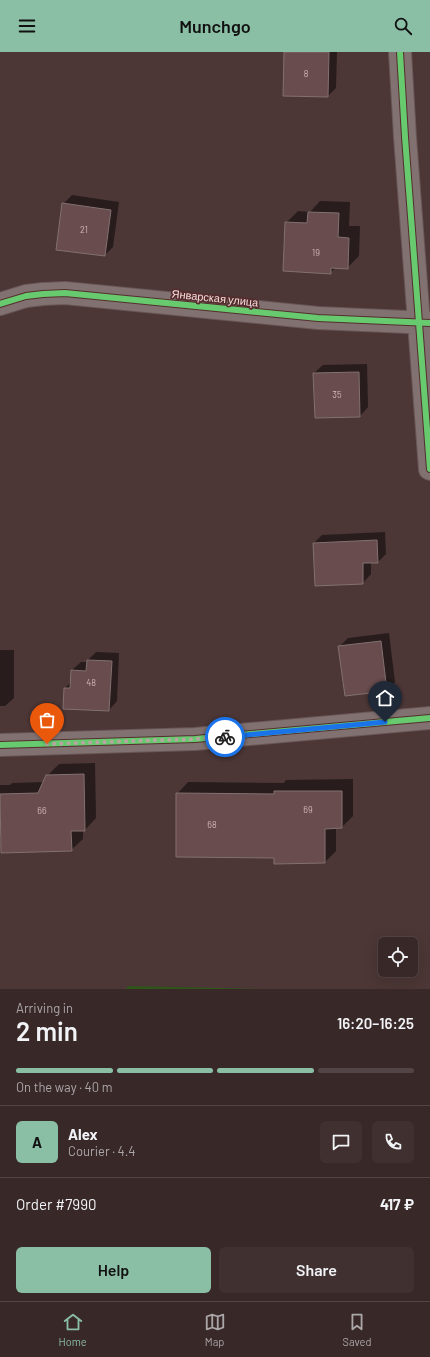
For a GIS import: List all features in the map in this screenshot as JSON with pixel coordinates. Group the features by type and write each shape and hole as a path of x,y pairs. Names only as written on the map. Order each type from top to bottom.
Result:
{"street":[{"path":"400,52 404,130 424,323 430,470"},
{"name":"Январская улица","path":"0,304 26,296 65,293 303,317 424,323"},
{"path":"0,745 195,739 430,718"}],"green space":[{"path":"129,986 270,989 125,989"}],"building":[{"path":"284,52 329,52 328,97 283,96"},
{"path":"62,203 111,210 105,256 56,250"},
{"path":"308,212 339,213 338,237 349,238 348,269 331,268 331,274 283,271 285,222 307,223"},
{"path":"359,372 360,417 315,418 313,373"},
{"path":"377,540 378,563 363,563 363,584 315,586 313,543"},
{"path":"381,641 387,691 345,696 338,646"},
{"path":"87,660 112,661 109,711 63,709 64,688 70,688 71,670 86,671"},
{"path":"84,774 85,831 71,831 72,851 1,853 0,794 38,793 46,775"},
{"path":"274,791 342,791 342,828 325,829 325,863 274,864 274,858 176,857 176,793 274,794"}],"cycle path":[{"path":"400,52 430,469"},
{"path":"0,304 26,296 65,293 318,318 430,323"},
{"path":"0,745 195,739 430,718"}],"way so far":[{"path":"47,744 225,737"}],"route":[{"path":"225,737 385,722"}]}
